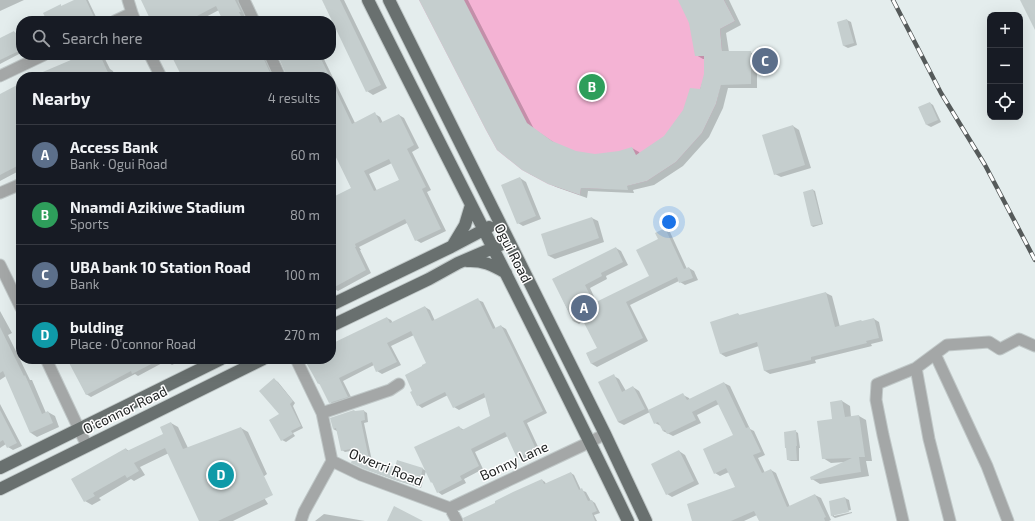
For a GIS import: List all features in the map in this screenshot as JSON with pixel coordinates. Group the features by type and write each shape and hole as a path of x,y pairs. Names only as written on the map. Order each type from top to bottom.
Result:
{"main road":[{"name":"Ogui Road","path":"368,0 507,274 628,521"},
{"name":"Ogui Road","path":"389,0 605,434 646,521"},
{"path":"451,247 465,225 471,205"},
{"path":"336,303 451,247 499,221"},
{"path":"336,324 429,279 458,262 508,241"},
{"path":"458,262 484,262 497,267 507,274"},
{"name":"O'connor Road","path":"0,468 211,364"},
{"name":"O'connor Road","path":"0,489 253,364"}],"street":[{"path":"128,0 133,16"},
{"path":"244,0 252,16"},
{"path":"0,76 34,60"},
{"path":"152,60 158,72"},
{"path":"272,60 278,72"},
{"path":"0,193 16,186"},
{"path":"0,265 16,295"},
{"path":"903,521 876,400 877,384 916,368 947,345 989,342 1000,349 1019,339 1035,346"},
{"path":"935,354 987,466 1008,521"},
{"path":"48,364 87,446"},
{"name":"Owerri Road","path":"298,364 322,413 332,461 361,475 450,508"},
{"path":"916,368 928,439 950,521"},
{"path":"322,413 390,390 399,384"},
{"name":"Bonny Lane","path":"450,508 605,434"},
{"path":"301,521 304,512 332,461"},
{"path":"450,508 457,521"}],"shaded area":[{"path":"419,0 724,0 735,21 720,29 724,71 716,104 702,133 676,162 647,181 614,189 581,188 580,195 548,184 522,170 497,150"}],"building":[{"path":"74,0 86,0 94,16 44,16 43,13 61,4 61,6"},
{"path":"141,0 235,0 241,12 239,12 241,16 221,16 216,6 197,16 149,16"},
{"path":"322,0 340,0 381,85 366,92 336,29 336,16 330,16"},
{"path":"419,0 464,0 527,123 552,141 576,151 595,154 619,151 632,147 636,155 664,136 683,110 690,88 700,89 704,74 704,56 695,56 689,23 678,0 724,0 735,21 720,29 722,51 751,51 751,84 721,85 716,104 702,133 676,162 647,181 627,186 628,190 581,188 580,195 548,184 522,170 497,150"},
{"path":"1020,0 1035,0 1035,30"},
{"path":"847,19 854,43 843,46 837,22"},
{"path":"14,31 16,33 16,52 0,60 0,38"},
{"path":"71,60 102,60 108,72 43,72"},
{"path":"174,60 264,60 270,72 180,72"},
{"path":"280,60 322,60 328,72 285,72"},
{"path":"16,86 16,167 0,175 0,94"},
{"path":"336,90 352,124 375,112 380,123 399,114 414,145 407,149 426,187 422,189 441,229 415,241 405,219 355,244 366,270 336,286 336,196 351,188 336,157","holes":["389,159 399,180 374,191 364,171"]},
{"path":"930,102 938,120 926,125 918,107"},
{"path":"793,125 805,165 774,175 762,135"},
{"path":"520,177 536,216 517,224 501,185"},
{"path":"813,189 822,224 811,226 803,192"},
{"path":"592,217 599,238 548,256 541,234"},
{"path":"665,228 684,269 689,267 693,278 679,283 677,277 626,302 643,338 591,364 586,353 597,348 581,317 573,321 552,279 616,247 623,262 601,273 602,276 585,285 594,303 649,276 636,250 658,239 655,233"},
{"path":"826,292 835,327 874,318 879,338 866,341 867,343 811,357 811,360 764,371 757,342 720,354 710,322 738,313 739,315"},
{"path":"478,298 493,329 501,325 543,411 523,421 536,449 517,458 505,432 471,449 479,466 460,476 462,480 437,493 414,447 459,426 462,430 490,416 484,393 453,408 445,392 417,406 410,392 412,391 405,375 426,363 411,331 387,343 397,362 376,372 372,362 339,378 348,397 329,403 319,383 318,384 307,364 336,364 336,342 387,317 390,323 425,306 432,321"},
{"path":"0,327 16,360 16,364 18,364 24,376 25,375 42,414 48,411 53,423 30,433 3,371 0,373"},
{"path":"70,364 151,364 132,374 131,371 86,395"},
{"path":"614,374 622,392 633,386 645,409 618,422 598,382"},
{"path":"274,378 293,401 290,404 301,426 291,431 293,434 281,441 269,420 279,414 259,391"},
{"path":"724,382 746,428 749,427 761,452 753,455 762,473 771,469 787,507 815,494 826,517 824,518 825,521 759,521 754,511 731,521 692,521 687,504 735,487 726,468 714,474 703,449 733,435 716,400 692,412 696,420 667,434 665,430 663,431 658,422 654,424 648,410 683,393 687,400"},
{"path":"842,400 845,417 859,415 865,457 859,457 861,472 811,480 810,477 852,458 822,459 817,421 832,419 830,402"},
{"path":"0,410 17,443 7,448 3,440 0,442"},
{"path":"354,410 364,410 365,420 361,421 369,459 395,467 397,460 423,468 418,487 364,469 351,463 356,448 341,451 336,428 333,429 330,418"},
{"path":"171,422 183,449 241,427 273,495 218,521 199,521 165,448 134,463 139,471 127,478 125,475 93,493 95,496 84,502 71,479 126,448 127,451 163,434 160,427"},
{"path":"796,430 797,460 787,460 784,432"},
{"path":"679,450 694,481 666,495 651,464"},
{"path":"571,472 579,490 582,488 588,501 592,500 597,511 592,513 595,521 464,521 463,518 495,503 495,501 513,492 542,479 544,484"},
{"path":"845,497 849,512 831,516 829,501"},
{"path":"394,506 423,521 387,521"}],"railway":[{"path":"893,0 941,93 985,165 1035,260"}],"place":[{"name":"UBA bank 10 Station Road","path":"765,61"},
{"name":"Nnamdi Azikiwe Stadium","path":"592,87"},
{"name":"Access Bank","path":"584,308"},
{"name":"bulding","path":"221,475"}]}
